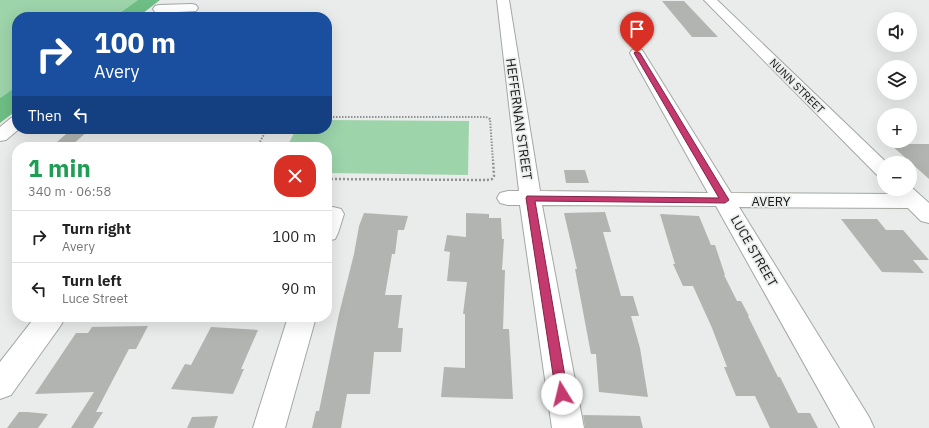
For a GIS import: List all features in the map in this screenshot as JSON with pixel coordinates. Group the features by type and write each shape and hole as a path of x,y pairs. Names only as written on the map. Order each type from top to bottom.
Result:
{"street":[{"path":"155,12 170,0"},
{"name":"HEFFERNAN STREET","path":"503,0 530,198 568,428"},
{"name":"NUNN STREET","path":"710,0 877,165"},
{"path":"159,9 197,4"},
{"path":"188,12 197,4"},
{"name":"LUCE STREET","path":"637,53 858,428"},
{"path":"0,136 12,126"},
{"name":"AVERY","path":"508,198 725,200 877,196"},
{"path":"909,196 929,216"},
{"path":"0,385 47,322"},
{"path":"269,428 301,322"}],"path":[{"path":"332,117 486,117 490,119 494,176 492,180 332,179"}],"green space":[{"path":"0,0 138,0 121,12 12,12 12,90 0,98"},
{"path":"138,0 160,0 144,12 121,12"},
{"path":"12,90 12,114 0,123 0,98"},
{"path":"332,120 469,121 468,175 332,173 332,142 290,142 294,134 332,134"}],"building":[{"path":"662,1 684,1 718,37 692,37"},
{"path":"66,134 84,134 76,142 57,142"},
{"path":"917,144 929,144 929,179 917,168 917,156 903,156 894,148 917,148"},
{"path":"564,170 585,170 589,183 566,183"},
{"path":"605,212 611,232 603,232 621,296 633,296 639,316 631,316 640,348 648,397 599,392 596,354 591,354 575,269 577,269 564,213"},
{"path":"364,213 408,216 404,230 398,230 395,254 392,254 385,295 402,295 398,328 403,328 401,352 374,352 370,394 347,394 341,428 312,428 316,411 319,411 359,226"},
{"path":"466,213 489,214 489,218 501,218 502,239 504,239 502,270 505,270 503,329 509,329 513,399 441,397 444,367 465,368 465,314 463,314 467,282 447,281 450,252 444,251 447,235 466,237"},
{"path":"660,214 699,216 711,245 715,245 724,275 737,301 741,301 778,377 780,377 798,413 810,413 818,428 770,428 755,396 736,396 724,367 727,367 712,328 693,286 683,286 673,264 675,264"},
{"path":"841,219 877,219 886,230 903,230 929,260 913,260 924,273 882,272"},
{"path":"148,326 136,349 129,349 96,412 103,412 93,428 71,428 94,392 35,394 76,333 88,333 92,327"},
{"path":"211,327 258,330 241,369 244,369 233,394 171,389 185,364 191,365"},
{"path":"19,412 48,414 38,428 7,428"},
{"path":"583,415 640,416 643,428 585,428"},
{"path":"218,416 214,428 187,428 192,417"}],"route":[{"path":"562,394 530,198 725,200 637,53"}]}
